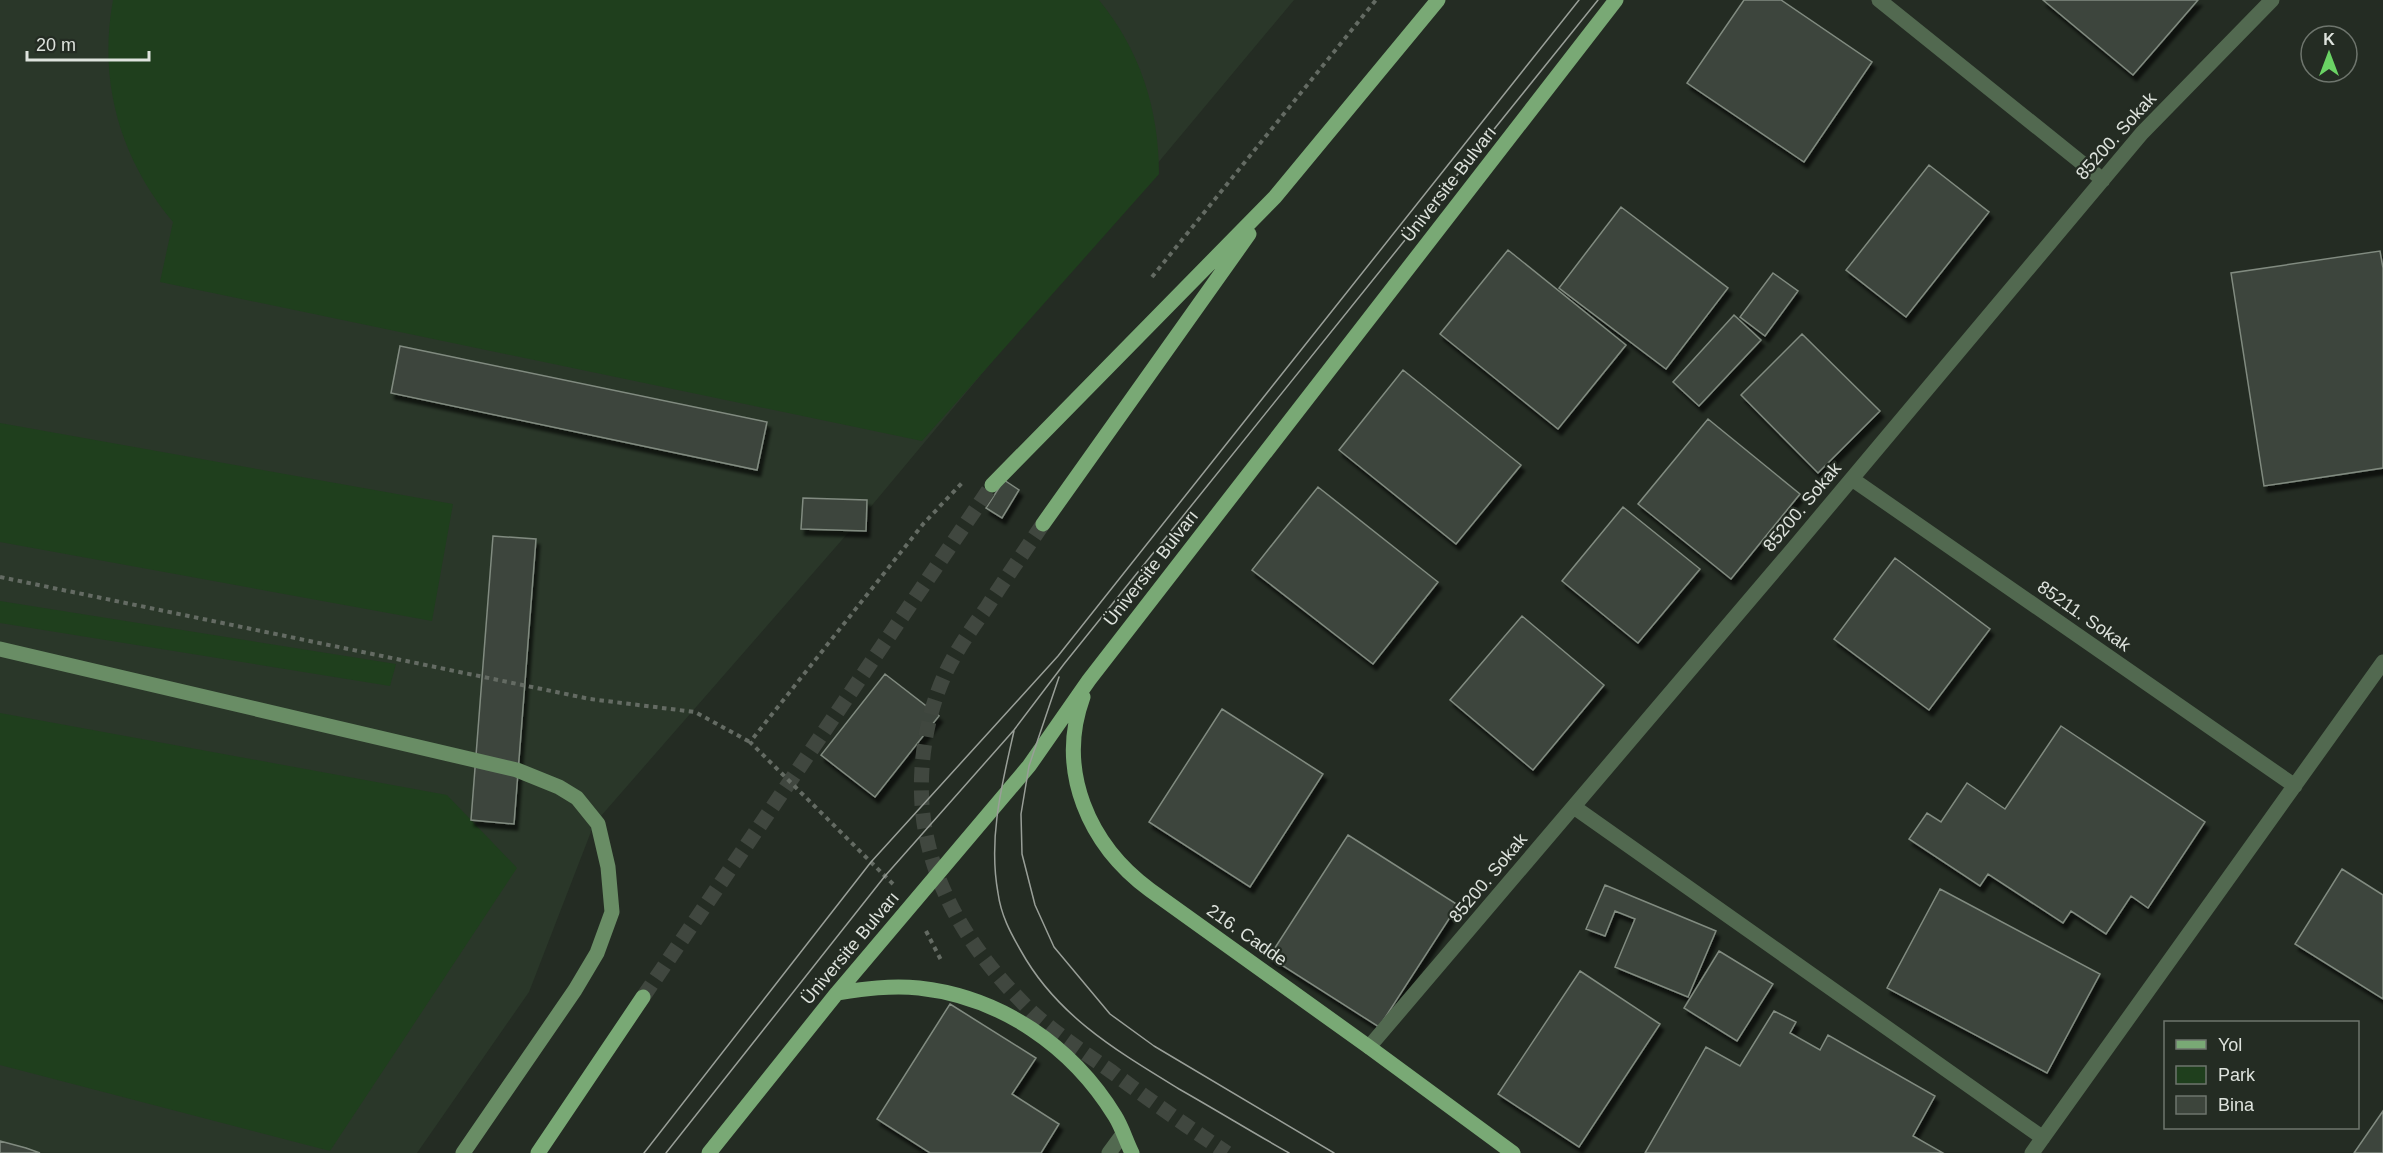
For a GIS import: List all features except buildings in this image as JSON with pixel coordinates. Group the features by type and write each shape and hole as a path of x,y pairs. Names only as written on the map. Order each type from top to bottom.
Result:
{"main road":[{"path":"1043,524 1275,197 1438,0"},
{"name":"Üniversite Bulvarı","path":"709,1153 837,993 1029,765 1089,680 1616,0"},
{"path":"992,485 1275,197"},
{"name":"216. Cadde","path":"1089,680 1075,726 1075,773 1085,808 1100,840 1131,876 1370,1047 1513,1153"},
{"path":"837,993 877,987 918,988 958,995 997,1009 1032,1029 1065,1054 1093,1083 1116,1117 1132,1153"},
{"path":"538,1153 643,997"}],"street":[{"path":"1879,0 2103,180"},
{"name":"85200. Sokak","path":"1370,1047 2142,133 2272,0"},
{"name":"85211. Sokak","path":"1852,479 2295,786"},
{"path":"0,649 517,770 559,787 577,798 598,825 608,867 612,912 597,953 575,990 463,1153"},
{"path":"2032,1153 2383,662"},
{"path":"1574,807 2043,1138"},
{"path":"1109,1153 1123,1134"}],"path":[{"path":"0,577 590,699 695,712 750,742"}],"shaded area":[{"path":"0,0 1294,0 868,510 594,824 529,992 417,1153 0,1153"}],"green space":[{"path":"113,0 1099,0 1126,39 1144,81 1155,126 1159,174 922,441 160,282 173,222 139,172 118,118 111,89 109,60 109,30"},
{"path":"0,423 453,504 432,621 0,542"},
{"path":"0,601 396,664 390,686 0,623"},
{"path":"0,713 447,795 517,868 330,1151 0,1065"}],"tunnel":[{"path":"643,997 992,485"},
{"path":"1043,524 960,647 939,688 929,720 923,754 921,788 926,835 934,864 957,918 973,943 991,967 1032,1012 1071,1043 1227,1153"}],"tram line":[{"path":"644,1153 871,862 1058,656 1579,0"},
{"path":"666,1153 885,876 1014,730 1064,664 1598,0"},
{"path":"1059,677 1029,766 1021,814 1022,854 1035,905 1054,947 1110,1014 1154,1046 1334,1153"},
{"path":"1014,731 998,811 995,872 1001,909 1021,951 1052,995 1070,1013 1111,1046 1179,1089 1289,1153"}]}
